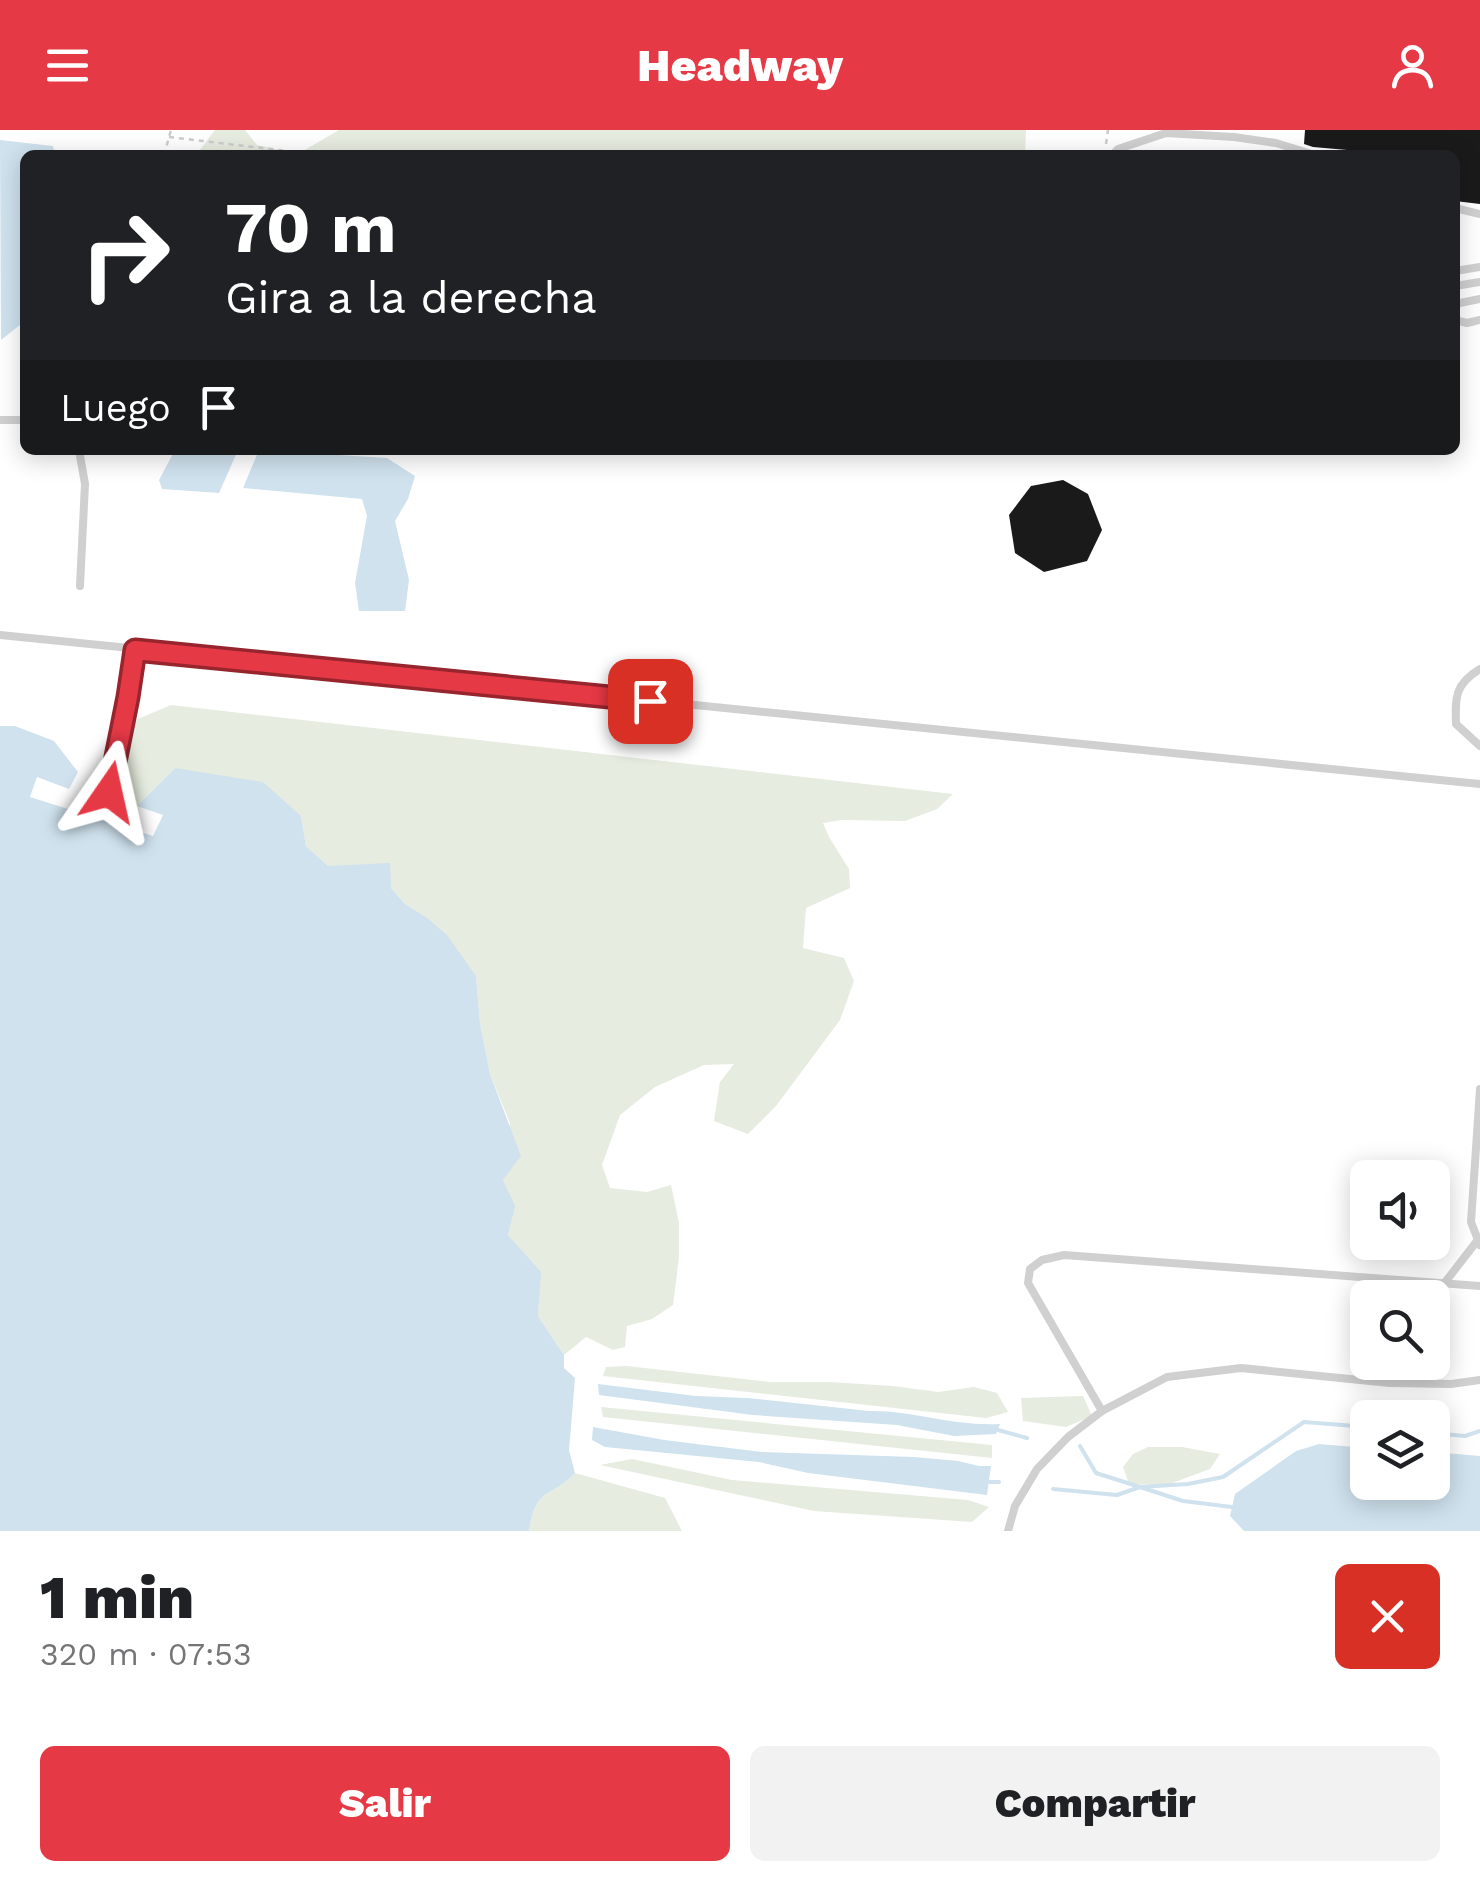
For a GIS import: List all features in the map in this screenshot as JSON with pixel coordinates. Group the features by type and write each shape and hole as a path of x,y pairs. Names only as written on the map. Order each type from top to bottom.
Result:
{"lane":[{"path":"1117,150 1166,133 1248,139 1299,150"},
{"path":"80,455 84,484 80,586"},
{"path":"0,635 1480,784"},
{"path":"109,792 135,650"},
{"path":"1480,669 1458,688 1455,704 1456,724 1480,746"},
{"path":"1447,1280 1479,1243 1470,1222 1480,1089"},
{"path":"1102,1411 1028,1283 1030,1269 1042,1260 1064,1254 1392,1280"},
{"path":"1450,1284 1480,1286"},
{"path":"1008,1531 1015,1506 1037,1469 1068,1437 1102,1411 1167,1378 1241,1368 1390,1383 1451,1384 1480,1380"}],"path":[{"path":"165,150 172,130"},
{"path":"169,137 279,150"}],"shaded area":[{"path":"215,130 245,130 257,145 280,150 200,150"},
{"path":"339,130 1026,130 1025,150 305,150"},
{"path":"171,705 953,794 937,809 905,821 823,823 849,869 850,888 806,908 803,948 844,958 854,981 840,1020 776,1106 748,1134 714,1121 720,1082 734,1064 704,1065 655,1087 620,1115 602,1165 610,1188 647,1192 671,1185 679,1223 673,1305 652,1319 627,1326 625,1347 613,1350 586,1337 564,1355 538,1316 540,1272 508,1235 514,1206 503,1180 510,1123 490,1074 476,976 426,917 405,904 391,888 328,866 306,846 301,816 175,768 137,806 110,790 133,721"},
{"path":"606,1367 770,1382 829,1382 938,1392 974,1387 997,1393 1008,1412 986,1418 603,1376"},
{"path":"1083,1396 1092,1416 1066,1427 1023,1421 1021,1398"},
{"path":"601,1407 992,1445 992,1458 603,1417"},
{"path":"1148,1447 1182,1447 1220,1454 1210,1469 1167,1485 1129,1484 1123,1467 1133,1454"},
{"path":"632,1459 732,1480 968,1500 989,1507 972,1522 814,1511 600,1465"},
{"path":"575,1473 665,1498 682,1531 529,1531 540,1500"}],"water":[{"path":"0,140 53,146 54,150 20,150 20,325 1,340"},
{"path":"172,455 236,455 219,493 162,489 159,480"},
{"path":"257,455 387,458 415,476 395,521 409,580 405,611 359,611 355,583 367,516 362,499 243,488"},
{"path":"0,726 15,726 54,741 78,772 69,789 37,777 30,797 153,836 163,815 137,806 175,768 263,782 301,816 306,846 328,866 390,863 391,888 405,904 447,935 476,976 490,1074 521,1156 503,1180 515,1206 508,1235 541,1272 538,1316 564,1355 564,1368 575,1378 569,1450 575,1473 540,1500 529,1531 0,1531"},
{"path":"598,1384 1000,1424 996,1434 954,1436 897,1425 753,1415 599,1395"},
{"path":"593,1427 762,1452 914,1457 991,1466 987,1495 808,1473 759,1462 605,1447 592,1440"},
{"path":"1319,1444 1350,1447 1350,1500 1450,1500 1450,1453 1480,1456 1480,1531 1244,1531 1230,1516 1235,1494 1296,1451"}],"building":[{"path":"1305,130 1480,130 1480,204 1460,202 1460,150 1347,150 1304,144"},
{"path":"1063,480 1088,494 1102,530 1087,561 1044,572 1015,553 1009,515 1031,486"}],"waterway":[{"path":"1080,1446 1096,1473 1140,1487 1188,1484 1223,1477 1304,1422 1350,1426"},
{"path":"998,1430 1027,1438"},
{"path":"1450,1435 1465,1436 1480,1431"},
{"path":"989,1482 999,1482"},
{"path":"1053,1489 1117,1495 1140,1487 1183,1501 1232,1507"}],"route":[{"path":"109,792 135,650 650,701"}]}
